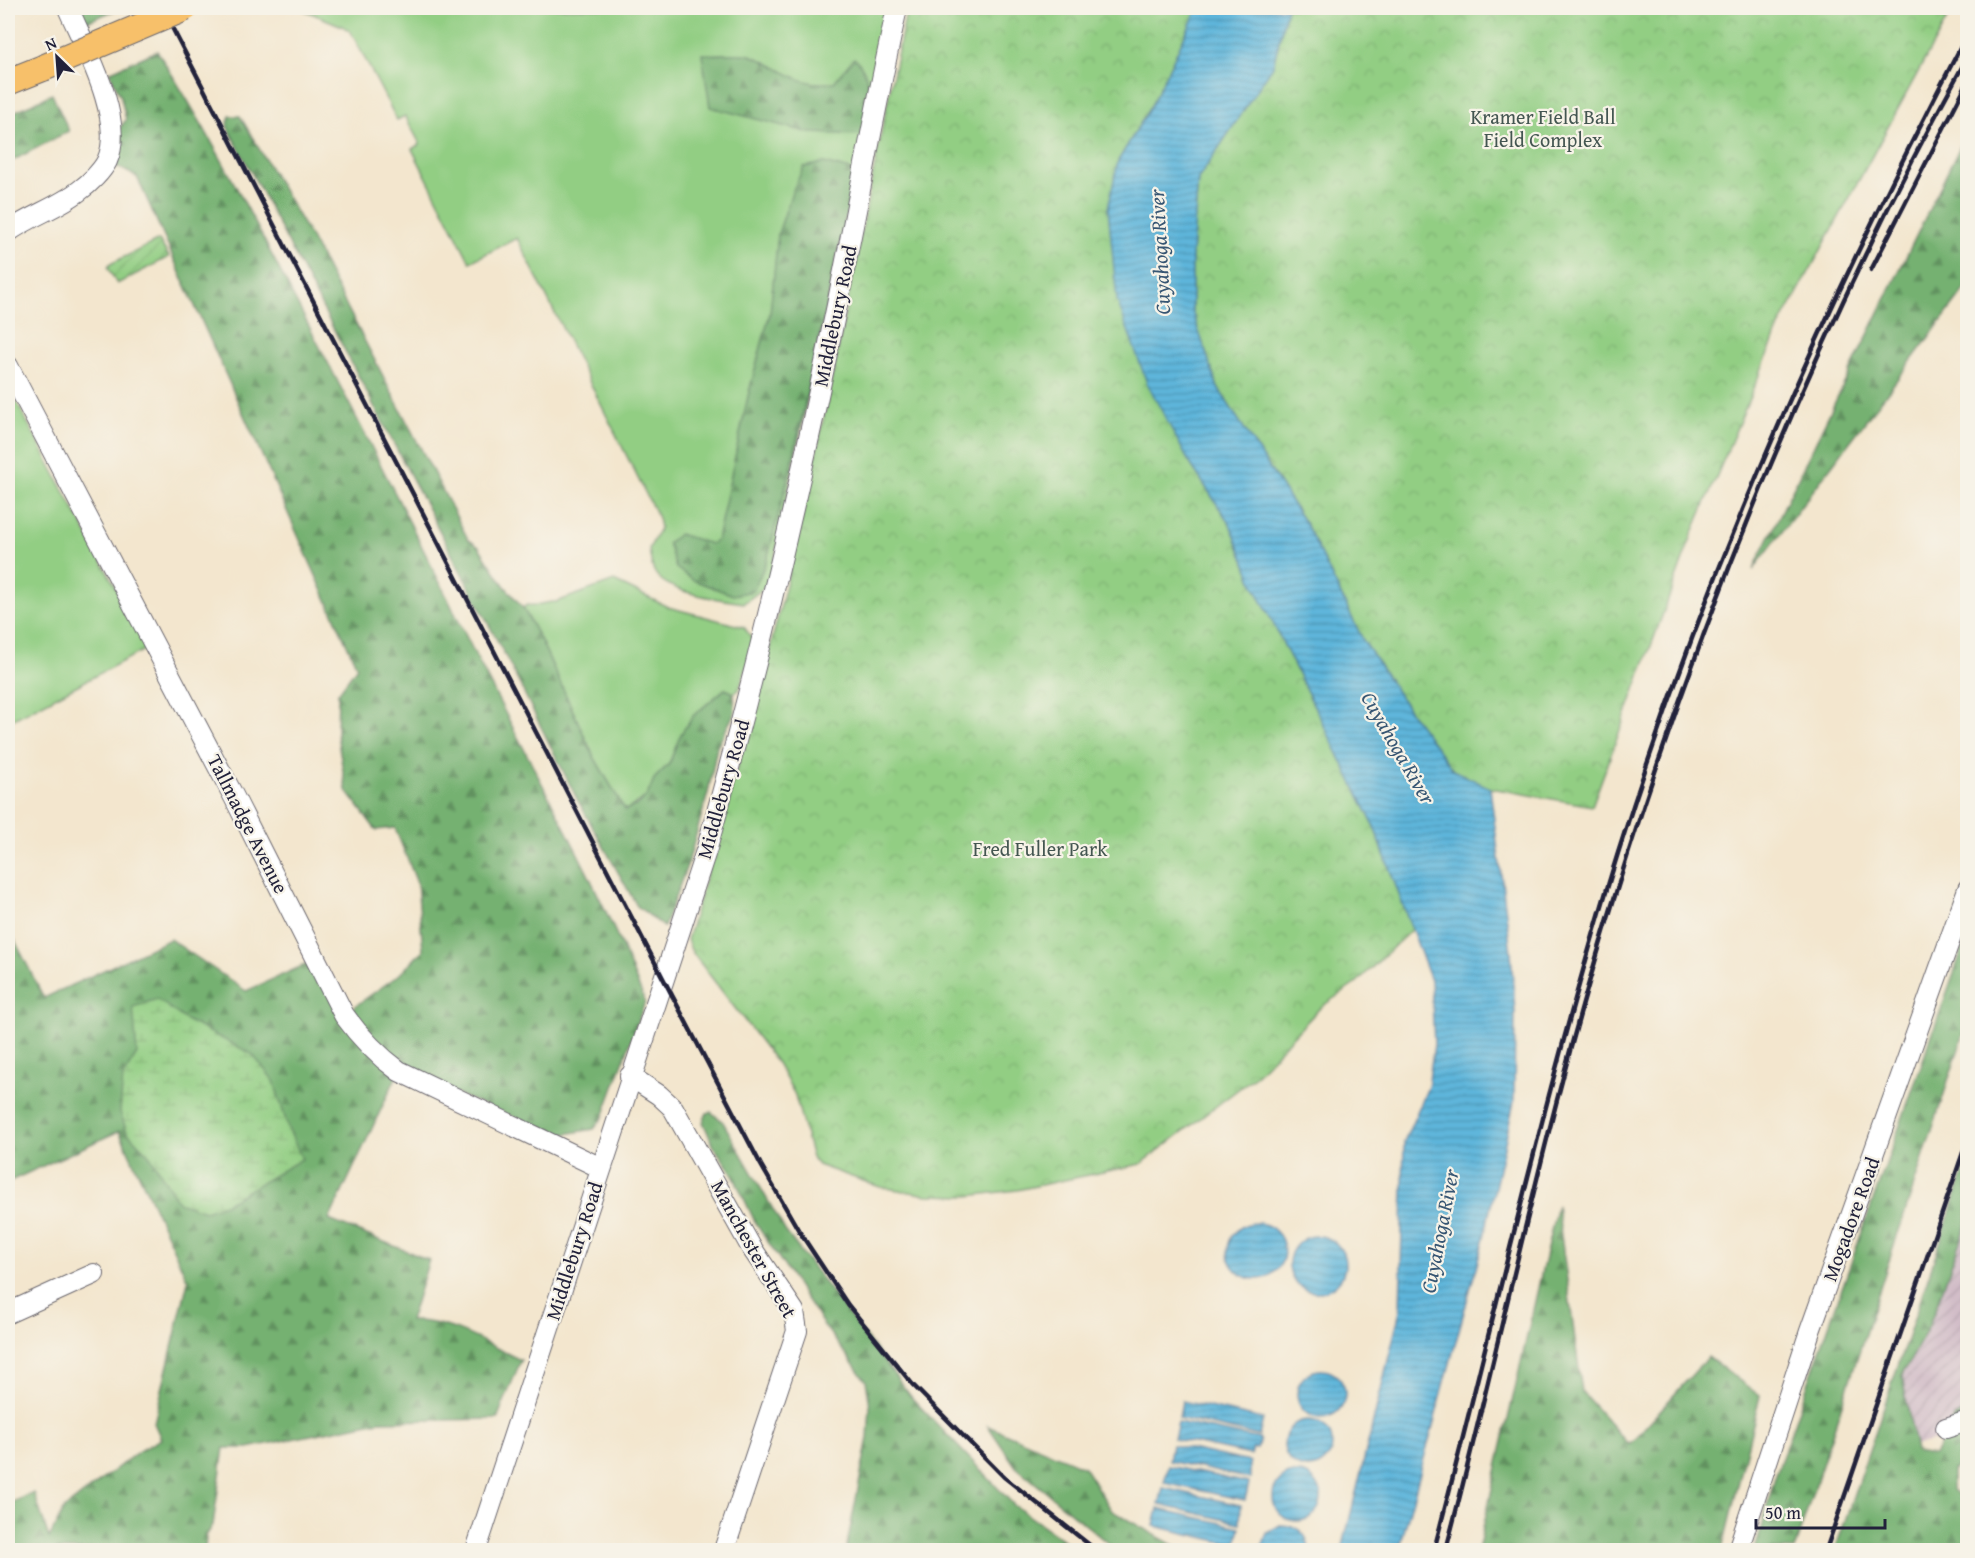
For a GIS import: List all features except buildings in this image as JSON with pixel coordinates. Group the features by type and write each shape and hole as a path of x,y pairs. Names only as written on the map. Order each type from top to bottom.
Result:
{"main road":[{"path":"8,82 185,8"}],"street":[{"path":"8,232 79,191 107,161 111,138 109,115 89,55 68,8"},
{"name":"Middlebury Road","path":"476,1551 707,848 770,614 837,309 897,8"},
{"name":"Tallmadge Avenue","path":"8,366 239,806 344,1015 361,1038 380,1057 399,1071 602,1168"},
{"name":"Mogadore Road","path":"1738,1551 1810,1331 1968,889"},
{"name":"Manchester Street","path":"630,1077 659,1095 685,1126 751,1247 794,1311 797,1320 797,1331 724,1551"},
{"path":"8,1313 94,1274"},
{"path":"1946,1428 1968,1421"}],"shaded area":[{"path":"1967,1221 1967,1431 1914,1446 1902,1375 1926,1331"}],"green space":[{"path":"80,8 120,8 86,22"},
{"path":"299,8 889,8 769,584 744,603 694,594 669,585 660,579 653,569 649,549 660,528 658,518 517,238 470,262 412,149 420,144 405,116 397,120 351,32"},
{"name":"Fred Fuller Park","path":"907,8 1198,8 1152,104 1118,161 1188,460 1230,524 1254,585 1373,824 1412,929 1355,984 1321,1007 1254,1077 1141,1164 1017,1190 967,1196 928,1195 880,1187 818,1165 812,1158 795,1095 777,1063 692,952 687,940 761,684 783,597 832,377"},
{"name":"Kramer Field Ball Field Complex","path":"1287,8 1953,8 1780,325 1692,535 1592,806 1490,788 1453,771 1413,716 1363,640 1307,526 1218,388 1192,311 1192,253 1198,179 1273,66"},
{"path":"157,51 193,109 259,229 403,508 583,864 645,1002 603,1117 594,1129 559,1135 399,1071 329,1220 429,1260 410,1321 425,1321 454,1329 521,1360 497,1419 379,1421 248,1448 224,1448 213,1525 206,1536 205,1550 8,1550 8,1504 34,1493 49,1538 64,1509 139,1451 161,1439 154,1423 188,1281 119,1131 8,1182 8,927 44,998 170,939 246,991 316,960 344,1014 400,974 423,950 417,883 395,828 376,830 346,790 337,734 338,693 357,667 137,177 107,161 111,138 126,120 121,97 109,72"},
{"path":"702,54 750,55 800,79 821,83 834,82 854,58 861,66 868,84 869,94 863,135 810,133 710,107"},
{"path":"52,94 69,131 8,163 8,115"},
{"path":"230,116 240,116 310,236 468,539 479,547 504,585 523,608 541,641 594,757 625,810 637,805 647,796 654,779 669,764 681,734 693,716 725,689 734,693 735,712 717,747 708,793 688,863 664,927 637,906 577,799 510,665 227,126"},
{"path":"1967,132 1967,287 1753,570"},
{"path":"824,163 850,170 854,179 793,458 767,560 753,591 733,595 693,580 676,568 668,543 679,534 711,544 717,540 749,392 770,313 778,234 792,192 804,167"},
{"path":"159,240 169,257 117,284 108,268 110,264"},
{"path":"8,386 148,648 8,722"},
{"path":"614,581 668,607 744,627 755,643 739,690 734,693 725,689 693,716 681,734 669,764 655,779 647,796 625,811 594,757 541,641 523,608 527,605 556,602"},
{"path":"1967,936 1967,1024 1794,1550 1755,1550 1775,1477"},
{"path":"157,999 186,1020 252,1054 274,1081 288,1128 302,1159 225,1204 205,1211 178,1202 150,1156 127,1132 120,1112 123,1076 137,1054 133,1007"},
{"path":"711,1112 723,1122 786,1232 912,1398 1014,1505 1077,1550 846,1550 868,1438 870,1406 866,1381 823,1324 756,1224 731,1171 714,1147 703,1122 707,1113"},
{"path":"1967,1163 1967,1222 1929,1326 1902,1376 1916,1452 1934,1455 1954,1417 1967,1410 1967,1462 1952,1470 1952,1489 1967,1502 1967,1550 1835,1550"},
{"path":"1557,1205 1582,1392 1629,1445 1708,1357 1760,1396 1722,1550 1478,1550"},
{"path":"988,1426 1084,1467 1112,1511 1182,1550 1116,1550 1016,1467"}],"water":[{"name":"Cuyahoga River","path":"1198,8 1287,8 1273,66 1198,179 1192,253 1192,311 1218,388 1307,526 1363,640 1413,716 1453,770 1490,788 1511,952 1515,1012 1514,1102 1482,1246 1399,1550 1342,1550 1400,1311 1404,1142 1428,1087 1434,1044 1431,981 1373,824 1254,585 1230,524 1188,460 1147,383 1117,300 1108,208 1118,161 1152,104"},
{"path":"1251,1223 1261,1223 1276,1231 1282,1240 1284,1251 1282,1262 1276,1271 1261,1279 1251,1279 1240,1274 1233,1267 1228,1256 1228,1246 1233,1235 1240,1228"},
{"path":"1317,1236 1328,1238 1337,1244 1343,1253 1345,1264 1343,1275 1337,1284 1328,1290 1317,1292 1306,1290 1297,1284 1291,1275 1289,1264 1291,1253 1297,1244 1306,1238"},
{"path":"1316,1370 1326,1370 1338,1377 1345,1389 1345,1399 1338,1411 1326,1418 1316,1418 1301,1407 1297,1399 1297,1389 1308,1374"},
{"path":"1182,1401 1263,1419 1259,1436 1179,1418"},
{"path":"1303,1420 1313,1420 1325,1427 1332,1439 1332,1449 1325,1461 1313,1468 1303,1468 1288,1457 1284,1449 1284,1439 1295,1424"},
{"path":"1178,1422 1260,1439 1257,1449 1253,1448 1251,1455 1174,1439"},
{"path":"1172,1445 1250,1462 1250,1479 1169,1461"},
{"path":"1168,1466 1249,1483 1245,1500 1164,1483"},
{"path":"1292,1473 1302,1473 1314,1480 1321,1492 1321,1502 1314,1514 1302,1521 1292,1521 1277,1510 1273,1502 1273,1492 1284,1477"},
{"path":"1163,1488 1241,1505 1240,1523 1159,1505"},
{"path":"1158,1509 1240,1527 1236,1545 1154,1526"},
{"path":"1280,1525 1301,1531 1309,1550 1261,1550 1267,1533"}],"railway":[{"path":"162,8 663,978 761,1165 799,1231 848,1305 913,1385 1004,1477 1096,1550"},
{"path":"1434,1550 1567,1026 1618,853 1653,747 1731,538 1774,435 1867,232 1968,33"},
{"path":"1446,1550 1537,1177 1576,1029 1633,839 1672,723 1713,609 1806,383 1911,163 1968,56"},
{"path":"1871,270 1968,81"},
{"path":"1826,1550 1968,1138"}]}
